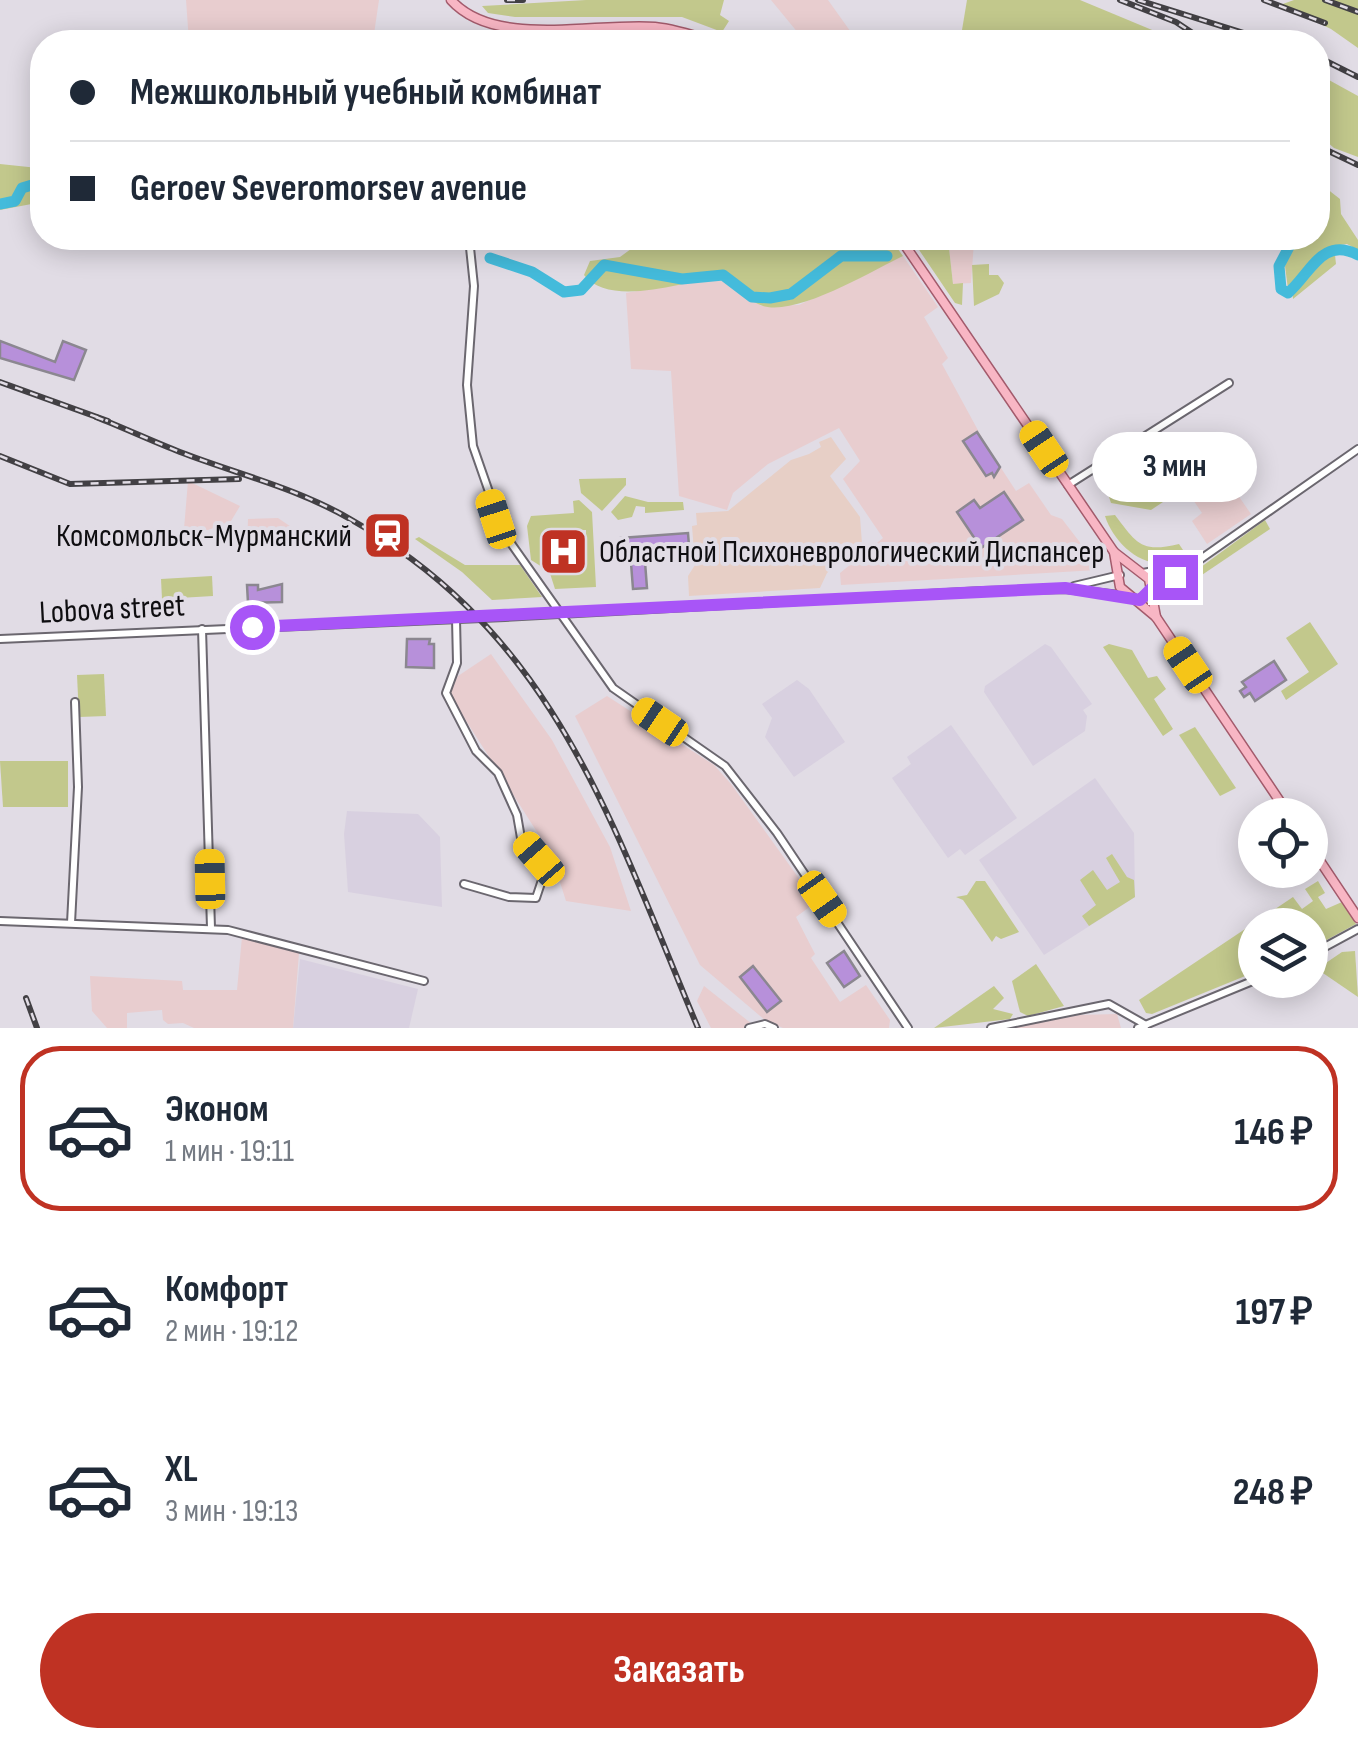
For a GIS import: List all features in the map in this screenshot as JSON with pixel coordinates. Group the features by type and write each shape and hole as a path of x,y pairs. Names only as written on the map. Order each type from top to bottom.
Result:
{"main road":[{"path":"451,0 470,17 502,26 665,30"},
{"path":"908,250 1114,552 1137,571 1151,590 1156,617"},
{"path":"1114,552 1119,577 1132,598 1156,617 1278,798"},
{"path":"1119,577 1137,571"},
{"path":"1132,598 1151,590"},
{"path":"1328,873 1358,918"}],"street":[{"path":"470,250 474,286 466,385 472,446 503,532 622,696 725,766 777,833 908,1028"},
{"path":"1068,485 1229,383"},
{"path":"1151,590 1358,449"},
{"path":"1137,571 1157,573 1191,564"},
{"name":"Lobova street","path":"0,638 1065,588 1119,577"},
{"name":"Lobova street","path":"1065,588 1132,598"},
{"path":"456,619 457,663 446,693 476,751 498,773 516,814 521,838 539,859 542,877 536,898 508,897 464,884"},
{"path":"202,629 211,928"},
{"path":"71,923 78,787 75,702"},
{"path":"0,921 211,928 424,981"},
{"path":"1328,945 1358,929"},
{"path":"991,1028 1110,1004 1142,1026 1238,987"},
{"path":"749,1028 765,1024 774,1028"}],"shaded area":[{"path":"186,0 379,0 375,30 188,30"},
{"path":"771,0 828,0 849,30 804,30 796,30"},
{"path":"949,250 973,250 971,283 953,284"},
{"path":"903,256 938,307 924,317 948,358 942,364 986,445 985,450 988,448 1016,491 1029,483 1051,515 1062,519 1098,566 1097,570 841,585 840,573 883,538 843,479 860,461 839,428 768,464 733,493 727,510 679,496 671,371 631,369 626,293 721,276 761,306 799,305"},
{"path":"831,437 846,459 830,476 860,517 862,544 827,573 820,588 689,596 688,576 695,565 692,526 697,525 696,513 728,511 791,460 809,454 821,447 819,442"},
{"path":"1217,465 1251,514 1207,544 1192,521 1202,513 1183,485"},
{"path":"188,481 240,506 231,521 208,530 184,529"},
{"path":"278,518 306,537 303,544 247,548 248,519"},
{"path":"1045,644 1092,704 1083,710 1087,716 1085,731 1033,766 984,692 985,686"},
{"path":"491,654 552,740 610,847 631,911 566,901 551,854 449,694 458,676"},
{"path":"797,680 809,689 845,742 794,777 765,737 772,718 762,704"},
{"path":"607,696 714,765 731,784 816,902 796,917 815,954 811,958 840,1002 866,985 890,1020 889,1028 783,1028 766,1021 700,965 575,716"},
{"path":"951,725 1017,818 965,855 960,849 948,858 892,778 911,764 907,757"},
{"path":"1095,778 1134,833 1135,897 1044,955 979,860"},
{"path":"347,811 418,814 440,837 442,907 348,892 344,834"},
{"path":"242,937 299,953 293,1028 194,1028 183,1023 168,1024 163,1020 162,1010 127,1013 127,1028 107,1028 92,1011 90,976 182,981 183,990 237,990"},
{"path":"300,959 418,989 409,1028 293,1028"},
{"path":"704,986 757,1028 711,1028 697,1001"},
{"path":"1117,1014 1121,1028 1010,1028 1079,1015"}],"green space":[{"path":"586,0 724,0 720,15 729,21 723,30 717,30 682,17 515,17 488,13 482,6"},
{"path":"967,0 1080,0 1152,30 962,30"},
{"path":"1294,0 1358,0 1358,48 1331,29 1280,5"},
{"path":"1330,81 1358,96 1358,157 1330,144"},
{"path":"0,164 30,167 30,204 0,210"},
{"path":"1330,191 1340,199 1341,214 1358,240 1358,250 1347,244 1334,246 1336,264 1293,299 1285,266 1292,250 1330,250"},
{"path":"630,250 899,250 903,256 810,300 772,307 753,301 721,276 629,291 596,285 584,275 590,261 620,257"},
{"path":"919,250 949,250 953,284 963,283 962,305 955,303"},
{"path":"989,264 989,275 998,275 1004,283 999,294 974,306 972,265"},
{"path":"1168,439 1193,475 1178,487 1178,492 1151,510 1111,503 1104,482 1116,499 1153,497 1168,491 1175,476 1163,455 1130,473 1134,464"},
{"path":"626,478 626,485 602,511 581,493 579,479"},
{"path":"625,496 648,502 683,502 684,510 645,513 645,507 636,506 632,517 618,520 611,512"},
{"path":"579,500 592,512 596,587 555,589 546,561 547,570 531,560 527,526 531,516 574,513 573,501","holes":["586,530 586,557 571,559 570,565 540,557 546,532"]},
{"path":"1115,515 1141,544 1179,544 1185,553 1161,563 1138,557 1110,528 1105,516"},
{"path":"1265,520 1270,529 1190,583 1182,581"},
{"path":"419,537 465,565 520,565 542,597 492,600 462,572 415,539"},
{"path":"212,576 213,596 162,599 161,579"},
{"path":"1310,622 1338,664 1286,700 1281,691 1309,672 1286,638"},
{"path":"1109,644 1132,650 1148,678 1157,676 1166,689 1154,699 1173,729 1163,736 1103,647"},
{"path":"104,674 106,716 79,717 77,675"},
{"path":"1195,727 1236,788 1220,796 1179,735"},
{"path":"0,761 68,761 68,807 3,807"},
{"path":"1112,854 1127,877 1134,880 1135,897 1089,926 1082,916 1096,905 1080,880 1093,870 1107,890 1120,882 1106,858"},
{"path":"976,881 985,881 1019,932 1001,939 996,936 992,942 963,900 956,897 967,895"},
{"path":"1322,888 1325,893 1318,897 1325,908 1303,908 1313,901 1305,889"},
{"path":"1293,897 1301,908 1277,908"},
{"path":"1342,902 1356,924 1328,939 1328,908"},
{"path":"1238,934 1238,979 1152,1014 1146,1013 1139,1000"},
{"path":"1355,951 1358,997 1328,977 1328,962 1342,952"},
{"path":"1036,964 1064,1006 1028,1016 1020,1012 1012,981"},
{"path":"994,986 1004,998 993,1009 1013,1014 1010,1019 934,1028"}],"building":[{"path":"0,341 55,362 63,341 86,350 74,380 0,358"},
{"path":"977,432 1000,467 994,477 992,473 986,476 963,441"},
{"path":"1004,492 1023,520 981,548 957,512 974,500 980,508"},
{"path":"688,533 689,546 668,547 669,557 662,558 662,548 644,549 647,588 633,589 630,550 622,550 621,538"},
{"path":"282,584 282,602 248,603 247,585 258,585 258,590"},
{"path":"407,639 430,639 429,644 434,644 434,668 406,667"},
{"path":"1274,661 1286,680 1255,701 1250,693 1244,697 1240,691 1246,687 1242,682"},
{"path":"844,951 860,976 844,987 827,963"},
{"path":"753,966 781,1001 767,1012 740,977"}],"waterway":[{"path":"0,204 15,201 22,188 30,186"},
{"path":"1287,250 1279,266 1281,289 1288,293 1326,253 1346,250 1358,255"},
{"path":"490,258 532,272 564,292 581,290 604,265 682,279 723,275 752,297 770,298 791,294 841,256 887,256"}],"railway":[{"path":"507,0 523,0"},
{"path":"1120,0 1188,30"},
{"path":"1138,0 1234,30"},
{"path":"1264,0 1325,23"},
{"path":"1325,0 1358,12"},
{"path":"1330,63 1358,77"},
{"path":"1330,152 1358,165"},
{"path":"0,382 108,421"},
{"path":"96,417 330,508 421,566 479,619 528,677 569,740 636,879 698,1028"},
{"path":"0,456 70,484 239,479"},
{"path":"26,998 37,1028"}],"place":[{"name":"Комсомольск-Мурманский","path":"387,535"},
{"name":"Областной Психоневрологический Диспансер","path":"564,551"}],"route":[{"path":"252,627 1065,588 1140,600 1152,588 1175,577"}]}
